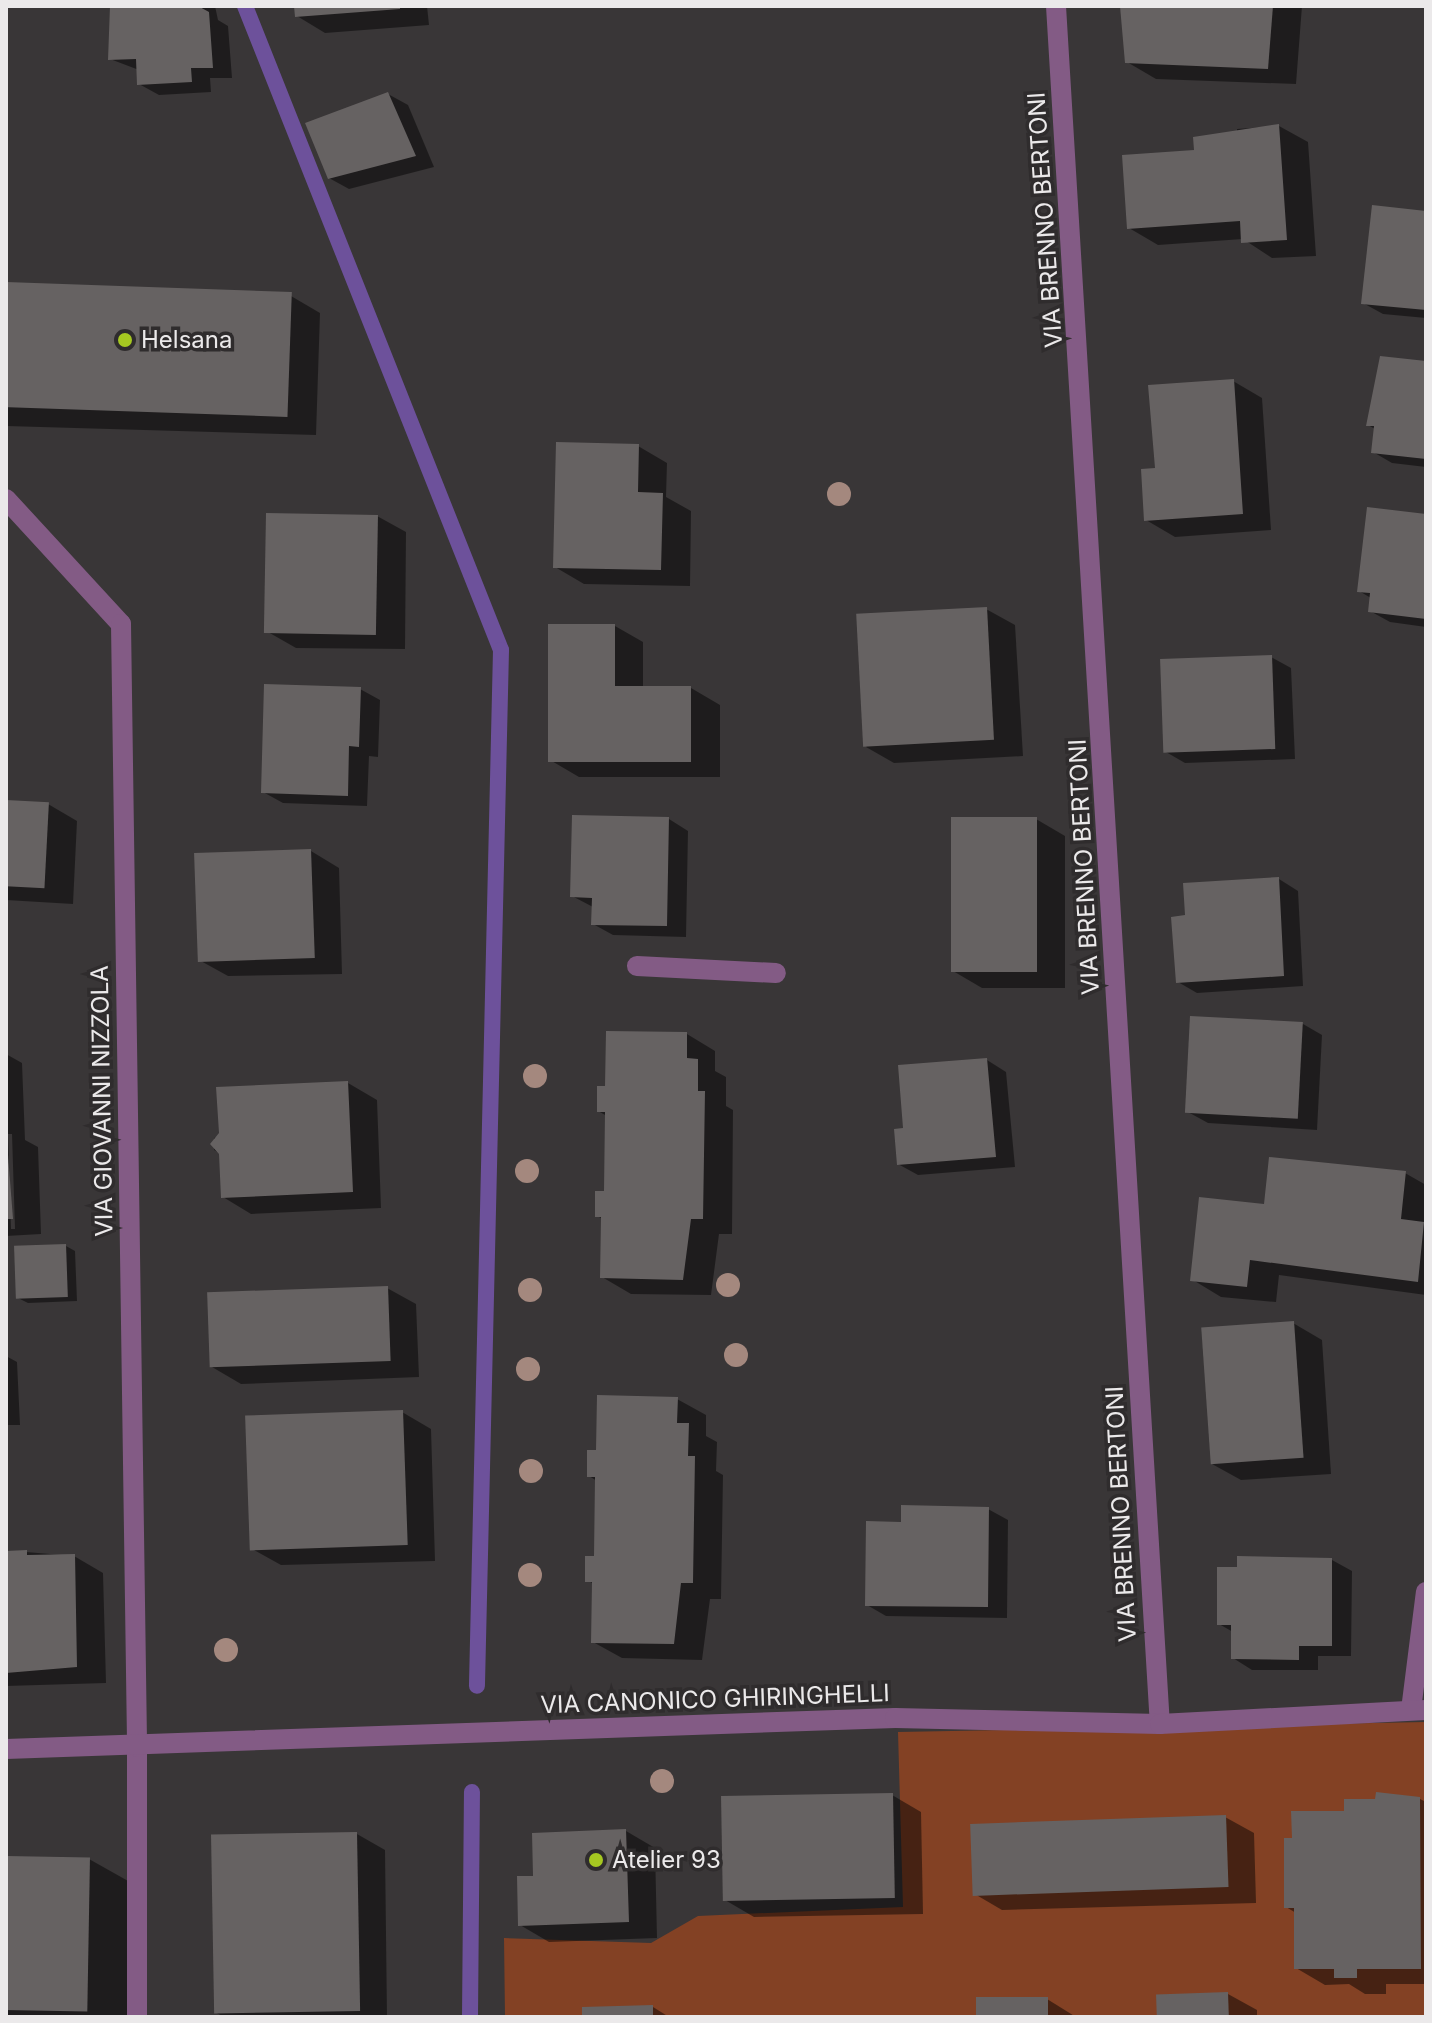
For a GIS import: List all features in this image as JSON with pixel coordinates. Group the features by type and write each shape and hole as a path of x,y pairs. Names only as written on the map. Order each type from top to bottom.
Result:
{"street":[{"name":"VIA BRENNO BERTONI","path":"1056,6 1160,1724"},
{"name":"VIA GIOVANNI NIZZOLA","path":"6,499 121,624 137,1747 137,2017"},
{"path":"637,966 776,973"},
{"path":"1418,1710 1426,1592"},
{"name":"VIA CANONICO GHIRINGHELLI","path":"6,1749 137,1747 865,1719 1160,1724 1418,1710"}],"shaded area":[{"path":"1426,1722 1426,2017 505,2017 504,1938 651,1943 698,1916 903,1907 898,1732"}],"building":[{"path":"110,6 198,6 209,12 213,68 191,68 192,82 137,85 136,59 108,60"},
{"path":"294,6 400,6 400,9 295,17"},
{"path":"1120,6 1273,6 1268,69 1125,63"},
{"path":"388,92 416,156 328,179 305,123"},
{"path":"1279,124 1287,240 1241,243 1240,221 1127,229 1122,155 1194,150 1193,137"},
{"path":"1372,205 1426,211 1426,310 1361,304"},
{"path":"6,282 292,292 287,417 6,407"},
{"path":"1380,356 1426,361 1426,459 1371,453 1374,426 1366,426"},
{"path":"1234,379 1243,514 1144,521 1141,469 1155,468 1148,385"},
{"path":"556,442 639,444 638,492 663,493 661,570 553,568"},
{"path":"1367,507 1426,514 1426,619 1368,612 1370,593 1357,592"},
{"path":"266,513 378,515 376,635 264,633"},
{"path":"987,607 994,740 863,747 856,614"},
{"path":"548,624 615,624 615,686 691,686 691,762 548,762"},
{"path":"1272,655 1275,749 1163,753 1160,659"},
{"path":"264,684 361,687 359,747 349,746 348,796 261,793"},
{"path":"6,800 49,802 44,888 6,886"},
{"path":"572,815 669,817 667,926 591,925 592,898 570,897"},
{"path":"951,817 1037,817 1037,972 951,972"},
{"path":"311,849 315,958 198,962 194,853"},
{"path":"1279,877 1284,976 1176,983 1171,917 1185,915 1183,883"},
{"path":"1190,1016 1303,1022 1298,1119 1185,1113"},
{"path":"606,1031 687,1032 687,1058 698,1059 698,1091 705,1091 703,1219 691,1219 683,1280 600,1278 601,1217 595,1217 595,1191 604,1191 605,1112 597,1112 597,1086 605,1086"},
{"path":"987,1058 996,1157 897,1165 894,1129 903,1128 898,1065"},
{"path":"348,1081 353,1192 221,1198 219,1154 210,1144 219,1133 216,1087"},
{"path":"6,1129 13,1219 6,1219"},
{"path":"1269,1157 1406,1171 1401,1219 1424,1222 1418,1282 1250,1260 1247,1287 1190,1281 1199,1197 1264,1204"},
{"path":"66,1244 68,1297 16,1299 14,1246"},
{"path":"388,1286 391,1361 210,1367 207,1292"},
{"path":"1294,1321 1304,1458 1211,1464 1201,1327"},
{"path":"597,1395 678,1397 677,1423 689,1423 688,1456 695,1456 693,1583 681,1583 674,1644 591,1643 592,1582 585,1582 585,1556 594,1556 595,1477 587,1477 587,1450 596,1450"},
{"path":"403,1410 408,1545 250,1550 245,1416"},
{"path":"901,1505 989,1507 988,1607 865,1606 866,1521 901,1522"},
{"path":"27,1550 27,1555 75,1554 77,1667 6,1673 6,1551"},
{"path":"1237,1556 1332,1558 1332,1646 1299,1646 1299,1660 1231,1659 1231,1625 1217,1625 1217,1567 1237,1567"},
{"path":"1376,1792 1420,1797 1421,1969 1357,1969 1357,1978 1334,1978 1334,1969 1294,1969 1294,1908 1284,1908 1284,1838 1292,1838 1291,1811 1344,1811 1344,1799 1375,1799"},
{"path":"893,1793 895,1898 723,1901 721,1796"},
{"path":"1226,1815 1229,1887 973,1896 970,1824"},
{"path":"626,1829 629,1922 518,1926 517,1876 533,1876 532,1833"},
{"path":"357,1832 360,2011 214,2014 211,1835"},
{"path":"6,1856 90,1857 87,2011 6,2010"},
{"path":"1228,1992 1229,2017 1157,2017 1156,1995"},
{"path":"976,1997 1048,1997 1048,2017 976,2017"},
{"path":"653,2005 653,2017 582,2017 582,2007"}],"waterway":[{"path":"245,6 501,650 477,1686"},
{"path":"470,2017 472,1792"}],"place":[{"name":"Helsana","path":"125,340"},
{"name":"Atelier 93","path":"596,1860"}]}
